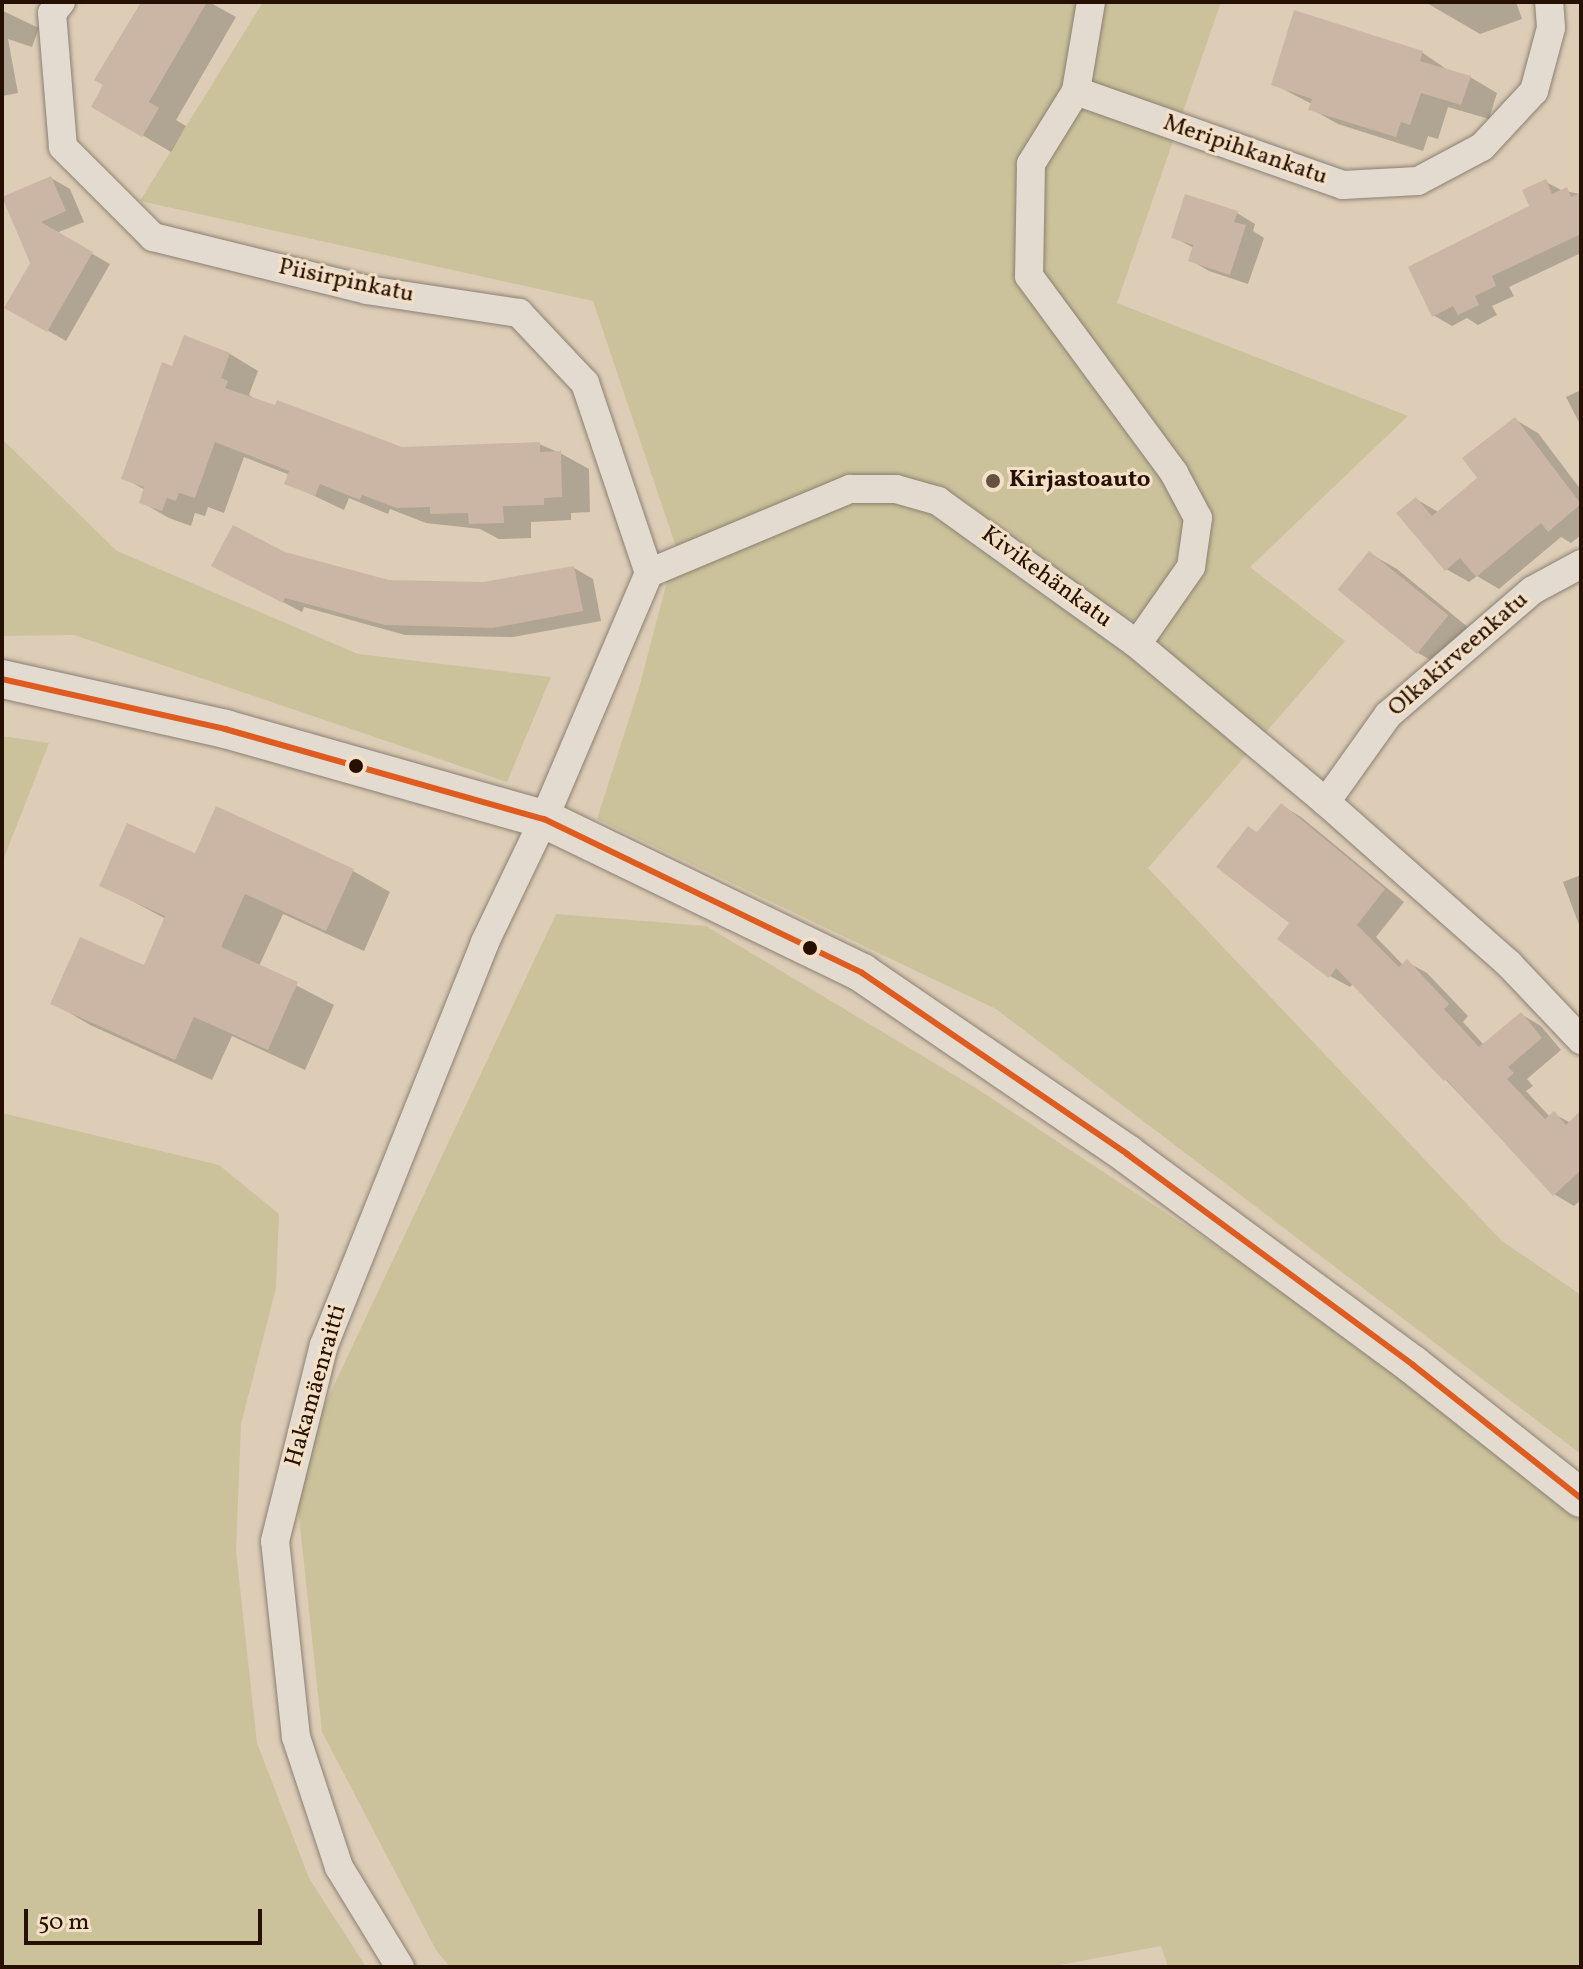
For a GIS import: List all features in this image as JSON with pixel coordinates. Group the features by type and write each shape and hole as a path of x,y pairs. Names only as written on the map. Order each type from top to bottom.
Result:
{"street":[{"name":"Piisirpinkatu","path":"61,2 52,13 63,147 153,237 367,290 519,313 585,383 649,573"},
{"path":"1091,2 1076,91 1031,164 1029,276 1174,473 1198,518 1191,567 1137,644"},
{"name":"Meripihkankatu","path":"1076,91 1343,185 1418,181 1482,147 1534,91 1551,28 1549,2"},
{"name":"Kivikehänkatu","path":"649,573 850,489 896,489 938,501 1137,644 1326,802 1509,964 1581,1040"},
{"name":"Olkakirveenkatu","path":"1326,802 1388,715 1533,590 1581,564"},
{"path":"544,819 649,573"},
{"path":"2,679 225,729 544,819 862,973 1127,1154 1413,1365 1581,1498"},
{"name":"Hakamäenraitti","path":"400,1967 339,1867 296,1737 275,1541 324,1345 485,942 544,819"}],"shaded area":[{"path":"263,2 1221,2 1117,303 1408,416 1250,567 1345,641 1148,868 1502,1241 1581,1295 1581,1454 996,1009 597,819 639,688 676,547 593,301 140,201"},
{"path":"2,439 117,551 358,654 551,677 507,782 74,635 2,636"},
{"path":"2,736 49,743 2,863"},
{"path":"556,914 706,926 976,1088 1321,1315 1581,1517 1581,1967 1168,1967 1161,1946 1049,1967 450,1967 436,1950 322,1732 294,1470"},
{"path":"2,1113 219,1165 279,1214 276,1288 241,1424 236,1551 257,1743 309,1878 366,1967 2,1967"}],"building":[{"path":"141,2 207,2 149,102 159,108 142,137 91,107 103,85 94,80"},
{"path":"1294,10 1423,51 1420,61 1471,76 1461,105 1421,93 1410,125 1401,122 1396,137 1308,110 1312,99 1271,85"},
{"path":"51,176 66,211 41,222 93,252 47,332 4,308 30,263 2,197"},
{"path":"1546,179 1552,194 1567,187 1571,197 1581,192 1581,234 1492,276 1496,286 1475,296 1479,305 1458,315 1453,306 1432,317 1408,267 1529,206 1522,190"},
{"path":"1185,194 1238,211 1234,222 1246,225 1230,275 1188,261 1193,245 1171,238"},
{"path":"184,335 230,353 221,378 228,381 225,388 275,405 277,400 402,447 540,442 540,452 561,451 562,497 544,498 544,505 503,506 504,523 469,524 468,513 430,514 430,507 397,508 362,495 360,500 320,484 315,496 284,484 289,471 215,442 195,498 179,493 176,501 167,498 162,511 139,503 144,487 121,479 162,362 172,366"},
{"path":"1515,417 1581,504 1548,532 1541,523 1476,577 1460,558 1445,571 1396,513 1416,497 1432,516 1477,478 1462,458"},
{"path":"233,525 285,552 389,580 483,582 574,566 583,611 493,628 385,625 285,598 283,603 211,566"},
{"path":"1369,551 1448,615 1417,654 1338,590"},
{"path":"1281,803 1385,889 1357,925 1399,967 1407,959 1449,1004 1444,1009 1479,1047 1521,1012 1542,1038 1508,1067 1514,1073 1507,1079 1545,1119 1554,1111 1566,1125 1581,1110 1581,1170 1553,1196 1446,1079 1444,1081 1336,968 1329,978 1277,939 1289,923 1216,867 1248,826 1257,832"},
{"path":"216,806 354,869 326,931 245,894 221,947 298,982 268,1050 194,1017 175,1060 50,1004 80,937 144,965 165,916 99,886 127,823 195,853"}],"transit line":[{"path":"2,679 225,729 544,819 862,973 1127,1154 1413,1365 1581,1498"}],"place":[{"name":"Kirjastoauto","path":"993,481"}]}
